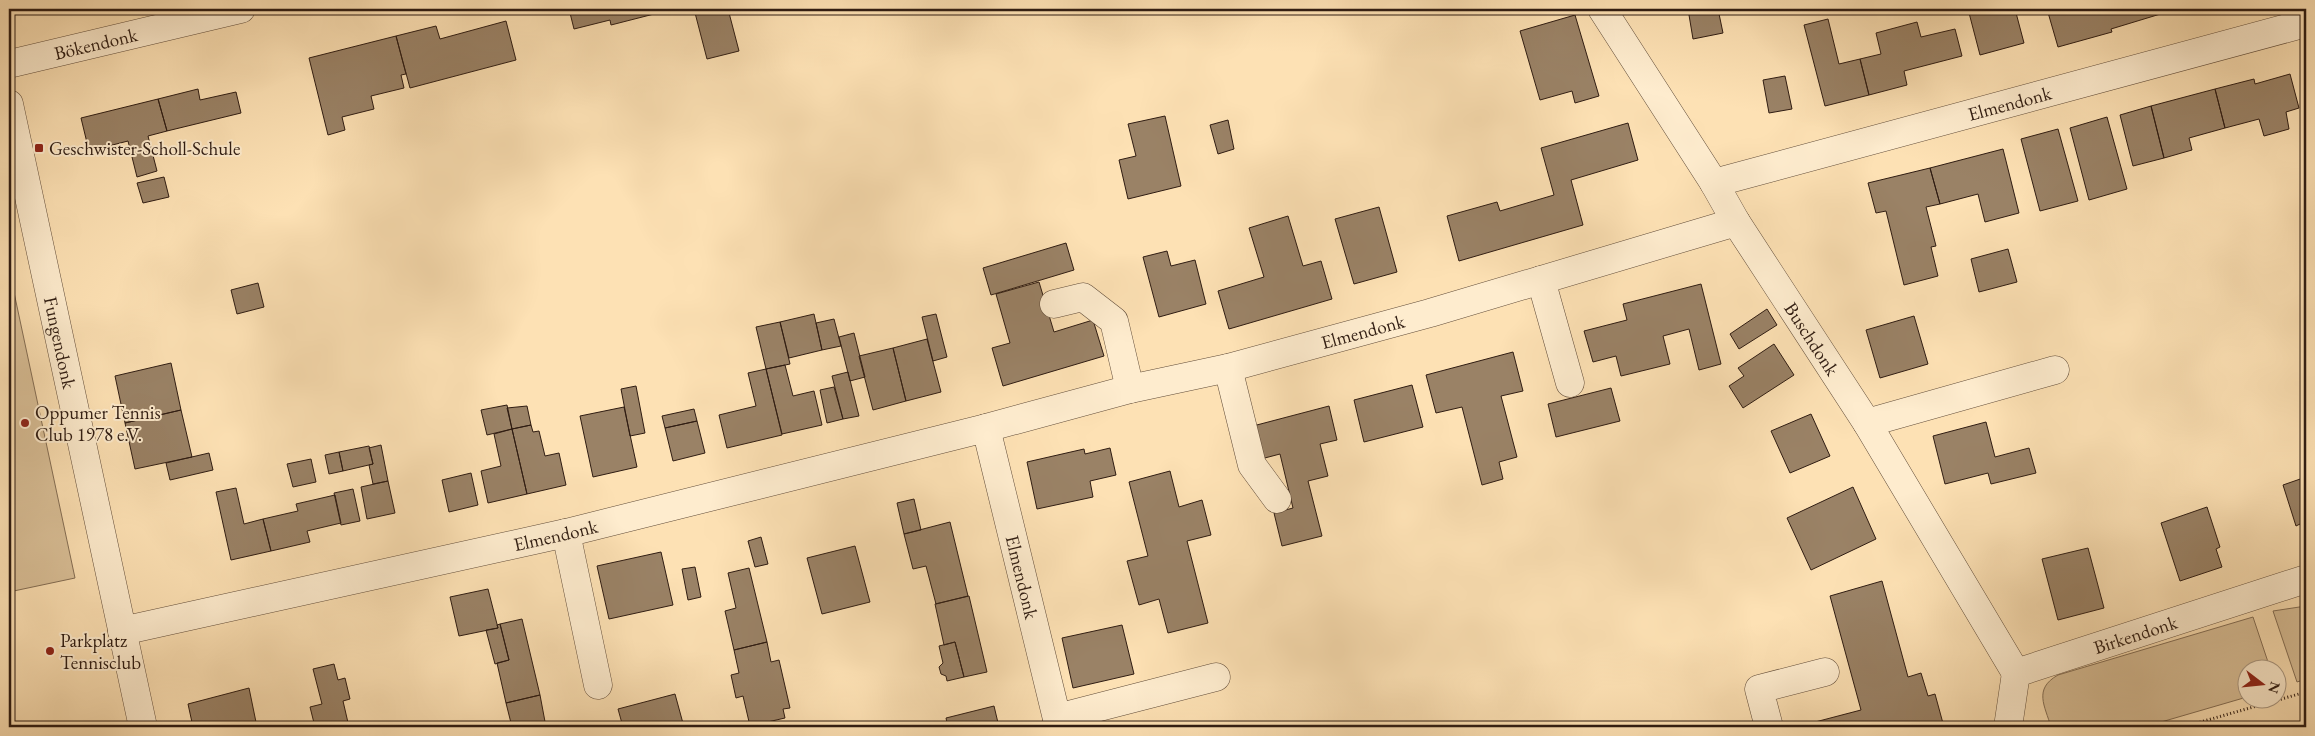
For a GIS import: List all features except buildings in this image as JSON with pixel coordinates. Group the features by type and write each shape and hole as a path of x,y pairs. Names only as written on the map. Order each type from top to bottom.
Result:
{"street":[{"name":"Bökendonk","path":"9,64 241,9"},
{"name":"Buschdonk","path":"1602,9 1714,183 1736,222 1867,423 2016,673"},
{"name":"Elmendonk","path":"1714,183 2306,23"},
{"name":"Fungendonk","path":"9,104 143,727"},
{"name":"Elmendonk","path":"122,630 566,533 986,428 1130,389 1228,368 1430,313 1736,222"},
{"path":"1550,278 1579,380"},
{"path":"1054,304 1083,297 1114,321 1130,389"},
{"path":"1228,368 1252,465 1277,499"},
{"path":"1867,423 2055,370"},
{"name":"Elmendonk","path":"986,428 1058,722"},
{"path":"566,533 598,685"},
{"name":"Birkendonk","path":"2016,673 2306,579"},
{"path":"1769,727 1759,689 1825,672"},
{"path":"2008,727 2016,673"},
{"path":"1058,722 1216,677"}],"path":[{"path":"2183,727 2306,692"}],"shaded area":[{"name":"Oppumer Tennis Club 1978 e.V.","path":"9,269 75,578 9,592"},
{"path":"2306,606 2306,679 2297,682 2273,611"},
{"path":"2253,617 2267,658 2238,658 2238,700 2144,727 2051,727 2044,705 2043,692 2050,680 2058,675"}],"place":[{"name":"Geschwister-Scholl-Schule","path":"39,148"},
{"name":"Oppumer Tennis Club 1978 e.V.","path":"25,423"},
{"name":"Parkplatz Tennisclub","path":"50,651"}]}
